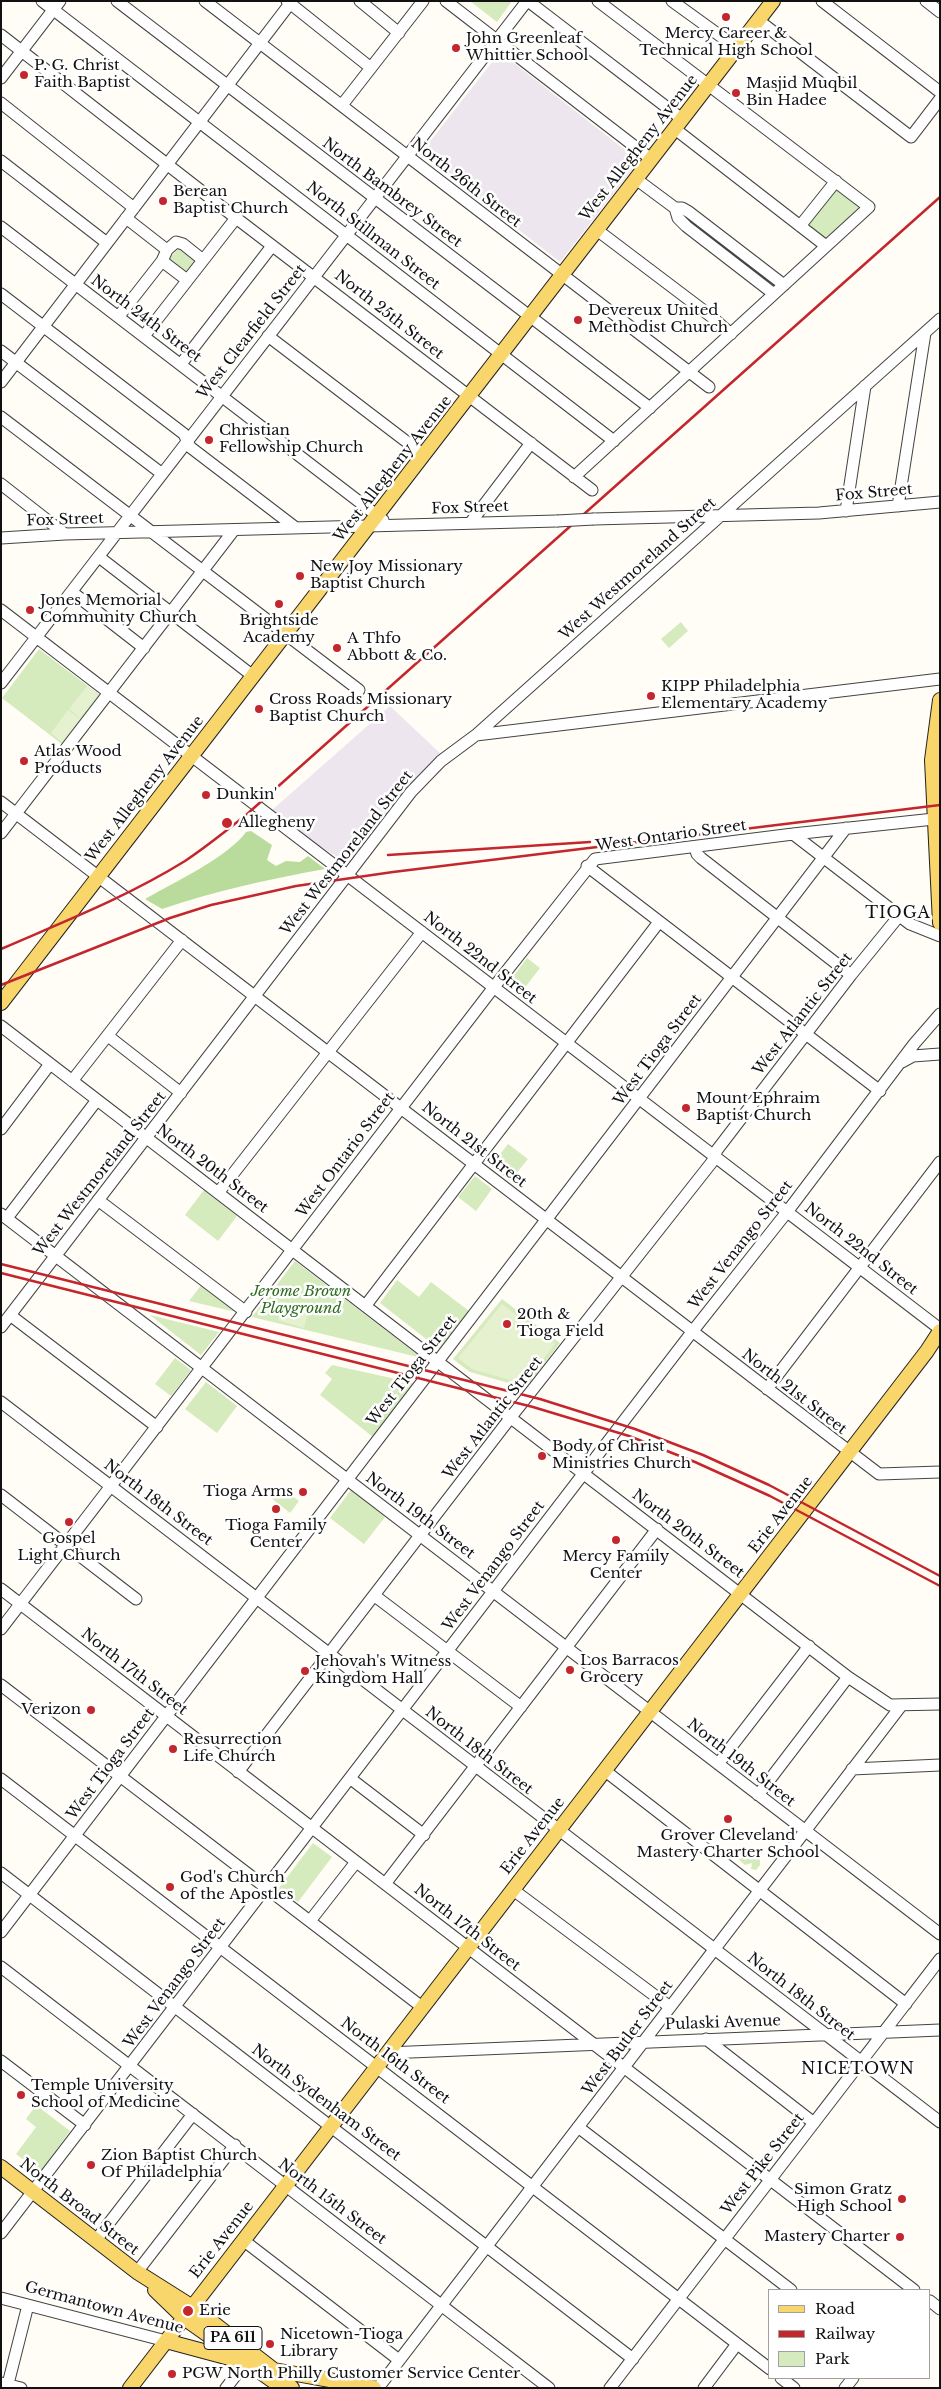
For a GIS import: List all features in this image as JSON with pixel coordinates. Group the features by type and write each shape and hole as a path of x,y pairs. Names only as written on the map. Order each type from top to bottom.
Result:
{"main road":[{"name":"West Allegheny Avenue","path":"1,1004 773,1"},
{"path":"940,700 932,753 940,923"},
{"name":"Erie Avenue","path":"130,2388 649,1711 849,1453 934,1349 940,1330"},
{"name":"North Broad Street","path":"1,2167 188,2312 246,2362 283,2388"},
{"name":"North Broad Street","path":"188,2312 274,2370 292,2388"},
{"name":"Germantown Avenue","path":"166,2341 274,2370 374,2388"}],"street":[{"name":"North Stillman Street","path":"42,1 57,6 200,122 614,441"},
{"name":"North Bambrey Street","path":"117,1 375,200 650,408"},
{"name":"North 26th Street","path":"205,1 407,158 709,387"},
{"path":"360,1 398,33"},
{"path":"342,106 423,1"},
{"path":"446,1 498,39 651,159"},
{"path":"528,1 826,246"},
{"name":"West Clearfield Street","path":"1,682 528,1"},
{"path":"574,477 869,208 598,1"},
{"path":"822,1 940,92"},
{"path":"926,1 940,12"},
{"path":"1,382 290,2 371,68"},
{"path":"674,2 737,48"},
{"path":"1,78 57,6"},
{"path":"758,20 911,137 940,99"},
{"name":"North 25th Street","path":"1,35 272,246 592,490"},
{"path":"1,103 134,208"},
{"path":"1,161 107,243"},
{"path":"636,179 675,208 682,208 690,212 784,285"},
{"path":"800,226 836,181"},
{"path":"675,208 678,218 686,226 774,294"},
{"path":"126,218 167,250"},
{"path":"144,336 236,218"},
{"name":"North 24th Street","path":"1,227 222,396 372,521"},
{"path":"597,230 704,311 731,334"},
{"path":"119,316 162,261 167,250 176,242 184,244 202,260"},
{"path":"181,364 272,246"},
{"path":"162,261 187,280"},
{"path":"1,294 184,434 190,447 296,528"},
{"name":"West Westmoreland Street","path":"1,1326 411,792 441,761 476,735 940,319"},
{"path":"898,506 925,333"},
{"path":"268,336 424,455"},
{"path":"1,351 162,473"},
{"path":"846,511 865,386"},
{"path":"1,416 359,690"},
{"path":"471,522 531,443"},
{"path":"1,484 65,534"},
{"name":"Fox Street","path":"1,538 65,534 296,528 372,521 391,526 471,522 720,516 846,511 940,502"},
{"path":"1,833 234,530"},
{"path":"99,556 253,676"},
{"path":"72,592 144,648"},
{"name":"North 22nd Street","path":"1,610 940,1330"},
{"path":"476,735 940,679"},
{"name":"North 21st Street","path":"1,802 548,1220 849,1453 879,1474 940,1472"},
{"name":"West Ontario Street","path":"1,1629 112,1487 587,866 595,859 793,834 934,819"},
{"name":"West Tioga Street","path":"1,1932 347,1479 548,1220 846,828"},
{"path":"793,834 914,927 940,936"},
{"path":"695,847 697,854 701,858 851,975"},
{"path":"587,866 880,1091"},
{"name":"West Atlantic Street","path":"238,1772 511,1417 621,1278 851,975 899,916"},
{"path":"366,1305 659,922"},
{"path":"218,1193 327,1051 422,932"},
{"path":"72,1081 182,940"},
{"name":"West Venango Street","path":"1,2233 131,2066 692,1332 787,1212 914,1044 940,1014"},
{"name":"North 20th Street","path":"1,1026 848,1677 884,1702 901,1706 940,1704"},
{"path":"108,1036 181,1093"},
{"path":"902,1062 913,1056 940,1054"},
{"path":"1,1129 50,1064"},
{"path":"4,1216 97,1100"},
{"path":"767,1389 940,1162"},
{"path":"98,1200 246,1312"},
{"name":"North 19th Street","path":"4,1216 940,1934"},
{"path":"10,1315 157,1427"},
{"name":"North 18th Street","path":"1,1402 940,2122"},
{"path":"1,1495 136,1599"},
{"path":"385,1884 657,1529"},
{"name":"North 17th Street","path":"1,1589 913,2289"},
{"path":"375,1596 521,1707"},
{"path":"718,1764 809,1646"},
{"path":"758,1795 848,1677"},
{"path":"1,1685 422,2007"},
{"name":"West Butler Street","path":"378,2388 901,1706"},
{"path":"852,1769 940,1765"},
{"path":"604,1770 906,2004"},
{"name":"North 16th Street","path":"1,1779 768,2367"},
{"path":"351,1779 424,1834"},
{"path":"310,1921 356,1862"},
{"name":"North Sydenham Street","path":"1,1873 633,2359"},
{"path":"512,1889 670,2007"},
{"name":"West Pike Street","path":"610,2388 940,1959"},
{"name":"North 15th Street","path":"1,1967 549,2388"},
{"name":"Pulaski Avenue","path":"387,2053 940,2030"},
{"path":"706,2039 814,2123"},
{"path":"1,2061 85,2125"},
{"path":"96,2240 193,2114"},
{"path":"578,2127 790,2289"},
{"path":"137,2272 235,2146"},
{"path":"243,2240 399,2360"},
{"name":"Germantown Avenue","path":"1,2298 166,2341"},
{"path":"21,2388 5,2383 28,2305"},
{"path":"704,2388 737,2344"},
{"path":"226,2388 246,2362"},
{"path":"782,2379 794,2388"}],"shaded area":[{"path":"500,52 639,161 560,262 421,153"},
{"path":"390,706 441,754 348,863 307,839 272,810"}],"green space":[{"path":"470,1 512,1 497,22"},
{"path":"837,188 863,208 827,242 807,226"},
{"path":"180,247 198,260 187,275 168,260"},
{"path":"681,622 688,631 669,648 661,639"},
{"path":"39,649 101,696 63,745 2,698"},
{"path":"87,686 98,695 80,718 69,709"},
{"path":"68,710 80,719 62,742 51,733"},
{"path":"251,831 272,845 267,860 276,866 286,861 300,862 308,856 325,869 243,886 162,909 145,899 214,860 227,851 246,832"},
{"path":"527,958 540,968 520,994 507,985"},
{"path":"508,1144 528,1159 510,1181 491,1166"},
{"path":"475,1176 492,1189 476,1211 458,1197"},
{"path":"204,1190 237,1216 218,1241 185,1215"},
{"name":"Jerome Brown Playground","path":"295,1261 422,1358 252,1317"},
{"path":"397,1280 419,1297 431,1282 469,1311 439,1349 380,1303"},
{"path":"202,1284 236,1312 189,1301"},
{"name":"20th & Tioga Field","path":"502,1299 560,1343 526,1388 470,1372 453,1359"},
{"name":"20th & Tioga Field","path":"502,1304 555,1344 524,1384 472,1369 458,1358"},
{"path":"283,1305 308,1313 304,1328 278,1320"},
{"path":"150,1315 219,1332 201,1355"},
{"path":"175,1358 191,1370 171,1396 155,1384"},
{"path":"332,1365 414,1383 373,1437 320,1395 332,1379 325,1373"},
{"path":"206,1382 237,1406 217,1433 185,1409"},
{"path":"279,1486 299,1501 290,1513 270,1497"},
{"path":"351,1490 385,1517 364,1544 330,1518"},
{"path":"313,1843 332,1857 298,1902 279,1888"},
{"path":"743,1847 750,1854 760,1857 760,1865 756,1870 751,1869 752,1863 745,1865 738,1859 739,1850"},
{"path":"36,2105 70,2131 40,2172 16,2154 36,2127 26,2119"}],"railway":[{"path":"1,949 94,908 163,874 201,850 246,815 940,197"},
{"path":"1,985 170,918 211,905 296,886 393,872 940,805"},
{"path":"388,855 590,842"},
{"path":"1,1264 540,1399 635,1429 703,1455 769,1485 940,1576"},
{"path":"1,1273 533,1407 629,1436 695,1462 770,1496 940,1586"}],"place":[{"name":"Mercy Career & Technical High School","path":"726,17"},
{"name":"John Greenleaf Whittier School","path":"456,48"},
{"name":"P. G. Christ Faith Baptist","path":"24,75"},
{"name":"Masjid Muqbil Bin Hadee","path":"736,93"},
{"name":"Berean Baptist Church","path":"163,201"},
{"name":"Devereux United Methodist Church","path":"578,320"},
{"name":"Christian Fellowship Church","path":"209,440"},
{"name":"New Joy Missionary Baptist Church","path":"300,576"},
{"name":"Brightside Academy","path":"279,604"},
{"name":"Jones Memorial Community Church","path":"30,610"},
{"name":"A Thfo Abbott & Co.","path":"337,648"},
{"name":"KIPP Philadelphia Elementary Academy","path":"651,696"},
{"name":"Cross Roads Missionary Baptist Church","path":"259,709"},
{"name":"Atlas Wood Products","path":"24,761"},
{"name":"Dunkin'","path":"206,795"},
{"name":"Allegheny","path":"227,823"},
{"name":"Mount Ephraim Baptist Church","path":"686,1108"},
{"name":"20th & Tioga Field","path":"507,1324"},
{"name":"Body of Christ Ministries Church","path":"542,1456"},
{"name":"Tioga Arms","path":"303,1492"},
{"name":"Tioga Family Center","path":"276,1509"},
{"name":"Gospel Light Church","path":"69,1522"},
{"name":"Mercy Family Center","path":"616,1540"},
{"name":"Los Barracos Grocery","path":"570,1670"},
{"name":"Jehovah's Witness Kingdom Hall","path":"305,1671"},
{"name":"Verizon","path":"91,1710"},
{"name":"Resurrection Life Church","path":"173,1749"},
{"name":"Grover Cleveland Mastery Charter School","path":"728,1819"},
{"name":"God's Church of the Apostles","path":"170,1887"},
{"name":"Temple University School of Medicine","path":"21,2095"},
{"name":"Zion Baptist Church Of Philadelphia","path":"91,2165"},
{"name":"Simon Gratz High School","path":"902,2199"},
{"name":"Mastery Charter","path":"900,2237"},
{"name":"Erie","path":"188,2311"},
{"name":"Nicetown-Tioga Library","path":"270,2344"},
{"name":"PGW North Philly Customer Service Center","path":"172,2374"}],"district":[{"name":"TIOGA","path":"898,913"},
{"name":"NICETOWN","path":"858,2069"}]}
